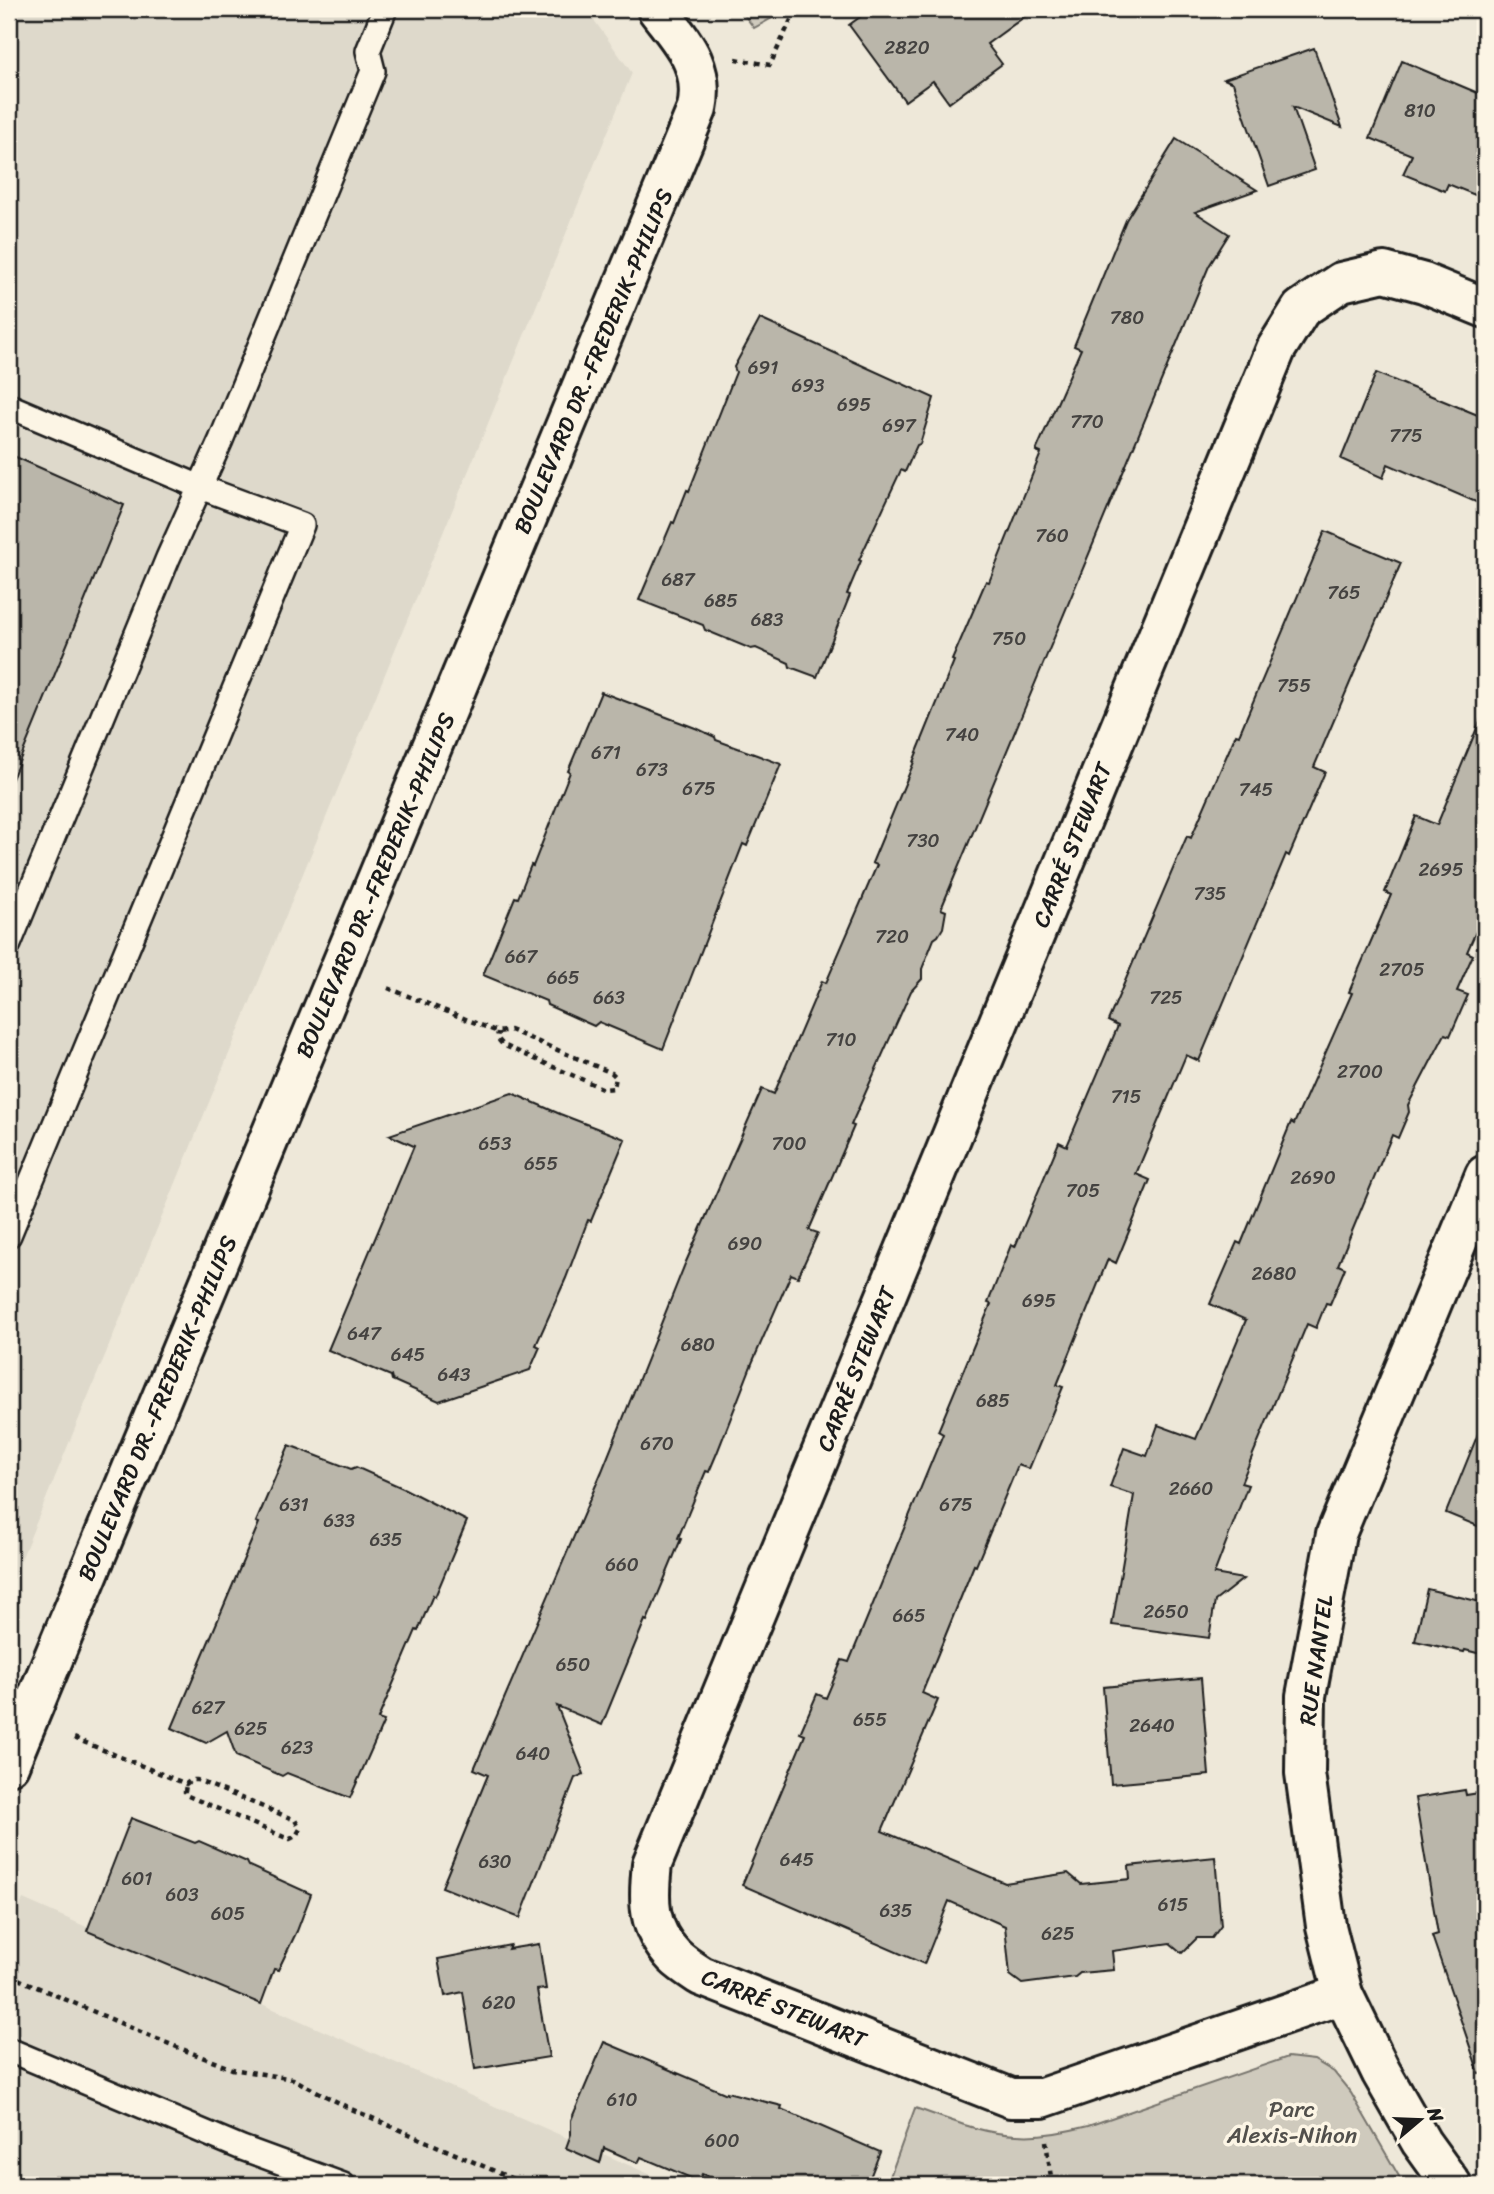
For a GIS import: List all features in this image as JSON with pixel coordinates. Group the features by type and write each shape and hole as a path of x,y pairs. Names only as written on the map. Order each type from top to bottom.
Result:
{"street":[{"name":"BOULEVARD DR.-FREDERIK-PHILIPS","path":"9,1765 698,109 701,93 695,63 657,9"},
{"name":"CARRÉ STEWART","path":"1343,1994 1042,2098 1011,2098 701,1976 675,1957 656,1931 649,1898 652,1864 1276,349 1301,309 1341,282 1384,272 1424,283 1485,308"},
{"name":"RUE NANTEL","path":"1452,2185 1421,2141 1343,1994 1326,1926 1305,1773 1307,1696 1336,1534 1485,1175"}],"lane":[{"path":"9,944 373,71 368,51 386,9"},
{"path":"9,407 200,487 302,525 9,1235"},
{"path":"9,2050 243,2148 343,2185"}],"path":[{"path":"753,62 770,65 796,9"},
{"path":"388,988 498,1032 510,1030 612,1073 616,1077 614,1087 604,1089 503,1045 498,1038 498,1032"},
{"path":"74,1738 186,1784"},
{"path":"197,1780 295,1820 300,1829 296,1836 290,1839 284,1837 188,1796 185,1792 186,1784 197,1780"},
{"path":"9,1975 232,2069 293,2079 349,2108 527,2185"}],"shaded area":[{"path":"9,9 586,9 632,73 9,1589"},
{"path":"23,1899 674,2185 9,2185 9,1934"}],"green space":[{"path":"740,9 777,9 772,18 754,28"},
{"name":"Parc Alexis-Nihon","path":"1288,2057 1314,2060 1334,2072 1351,2093 1404,2185 887,2185 915,2108 991,2132 1053,2134 1088,2126"}],"building":[{"path":"871,9 1035,9 987,44 1002,64 949,103 933,81 905,101 849,25"},
{"path":"1314,48 1342,127 1293,107 1315,170 1269,186 1233,83 1224,79"},
{"path":"1402,61 1485,96 1485,199 1448,184 1445,191 1403,174 1412,155 1370,138"},
{"path":"1176,139 1257,190 1195,212 1229,234 1209,266 941,909 946,911 943,928 934,939 922,969 922,979 911,991 851,1125 854,1126 809,1230 818,1233 798,1277 791,1274 709,1472 706,1471 678,1538 681,1539 602,1725 557,1706 584,1774 575,1778 520,1918 442,1887 488,1775 474,1769 602,1471 685,1264 762,1089 774,1094 822,981 826,983 877,865 872,863 954,661 952,660 986,581 989,582 1041,453 1036,451 1081,349 1074,346 1126,220"},
{"path":"760,319 934,398 920,444 917,445 905,472 901,470 859,560 861,561 847,594 850,595 817,677 790,667 789,663 756,648 751,649 705,630 703,625 639,600 672,522 674,523 687,490 689,491 736,372 734,367"},
{"path":"1376,373 1485,418 1485,506 1388,464 1383,478 1341,459"},
{"path":"9,454 124,505 10,784 9,784"},
{"path":"1325,531 1401,563 1314,767 1325,772 1289,856 1286,854 1199,1061 1186,1055 1136,1174 1150,1180 1116,1263 1108,1259 1057,1385 1063,1387 1029,1469 1018,1465 976,1566 974,1565 922,1693 938,1700 882,1831 1005,1883 1068,1873 1081,1884 1130,1879 1129,1866 1215,1857 1221,1926 1212,1938 1197,1938 1182,1953 1170,1943 1112,1951 1114,1970 1080,1973 1075,1977 1022,1984 1010,1975 1005,1926 949,1901 924,1964 742,1885 805,1735 800,1733 817,1694 826,1698 842,1660 849,1662 943,1434 938,1431 991,1304 988,1303 1011,1245 1015,1247 1059,1142 1067,1146 1118,1026 1108,1021 1187,836 1191,838 1236,734 1239,735"},
{"path":"601,692 781,764 747,846 743,844 663,1049 599,1022 594,1026 547,1005 546,1001 483,975 515,897 518,898 531,865 533,866"},
{"path":"1484,711 1485,911 1467,952 1473,955 1457,991 1468,995 1450,1036 1445,1034 1408,1105 1409,1112 1398,1138 1392,1135 1338,1265 1345,1268 1330,1304 1326,1303 1316,1328 1307,1324 1241,1483 1248,1485 1214,1574 1243,1579 1215,1601 1209,1638 1112,1625 1134,1495 1110,1487 1124,1448 1147,1456 1158,1425 1196,1439 1246,1320 1210,1304 1237,1242 1241,1244 1291,1122 1294,1124 1352,993 1349,992 1391,895 1385,892 1416,816 1437,825"},
{"path":"512,1093 625,1139 536,1345 540,1347 530,1370 439,1401 392,1380 391,1376 328,1350 414,1146 389,1135"},
{"path":"1485,1419 1485,1529 1446,1513"},
{"path":"289,1445 351,1469 356,1467 467,1521 378,1719 384,1721 350,1798 287,1773 282,1776 236,1756 227,1731 206,1743 172,1728"},
{"path":"1427,1589 1485,1603 1485,1655 1415,1641"},
{"path":"1201,1678 1209,1775 1111,1784 1103,1687"},
{"path":"1465,1790 1466,1795 1485,1792 1485,2072 1479,2073 1432,1936 1438,1934 1415,1798"},
{"path":"131,1818 195,1843 199,1841 311,1894 278,1970 274,1969 261,2004 87,1931"},
{"path":"539,1944 546,1989 537,1990 549,2057 475,2069 463,1992 445,1996 438,1959 510,1945 508,1949"},
{"path":"604,2042 727,2094 782,2106 781,2109 880,2152 867,2185 728,2185 702,2174 698,2181 641,2157 638,2163 604,2148 600,2163 566,2148 571,2134 571,2120"}]}
